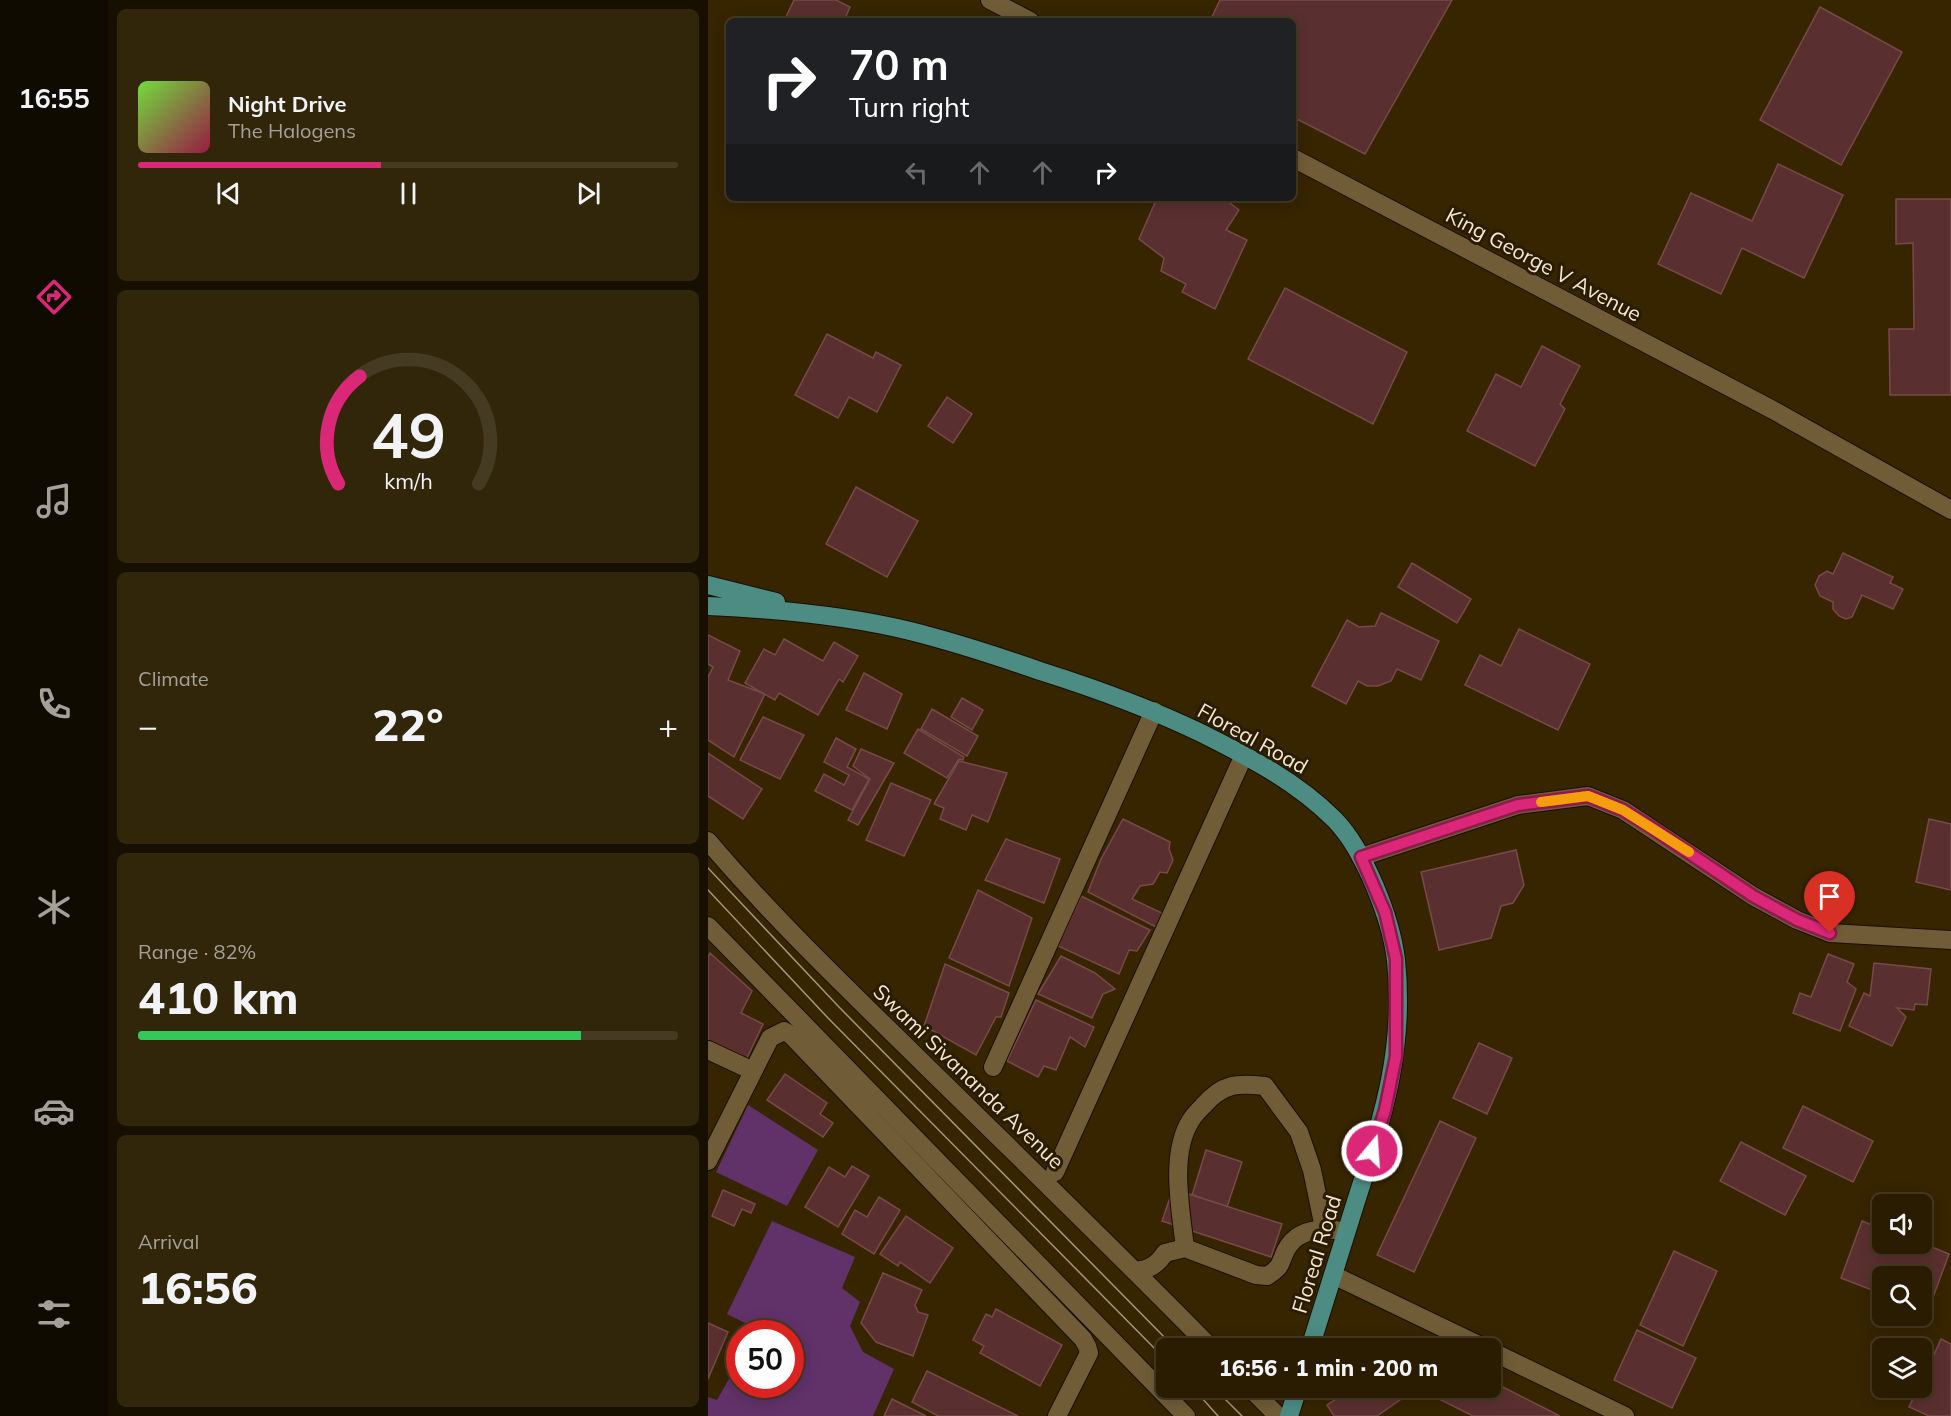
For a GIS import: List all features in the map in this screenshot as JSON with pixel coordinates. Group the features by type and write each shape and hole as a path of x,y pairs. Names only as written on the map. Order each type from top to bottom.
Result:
{"main road":[{"path":"708,585 838,617"},
{"name":"Floreal Road","path":"708,606 838,617 909,631 1087,686 1154,711 1244,755 1292,782 1337,822 1361,857 1385,912 1396,959 1396,1056 1385,1110 1313,1338"},
{"path":"1289,1416 1295,1398"}],"street":[{"path":"990,0 1024,18"},
{"name":"King George V Avenue","path":"1296,160 1773,410 1951,510"},
{"path":"993,1068 1154,711"},
{"path":"1055,1172 1244,755"},
{"path":"1361,857 1518,805 1588,796 1623,810 1753,896 1797,920 1830,933 1951,940"},
{"name":"Swami Sivananda Avenue","path":"708,842 746,886 811,953 1136,1271 1201,1338"},
{"path":"708,926 1186,1416"},
{"path":"708,1161 770,1038 784,1031 791,1035 1083,1339 1089,1353 1057,1416"},
{"path":"708,1050 753,1071"},
{"path":"1185,1248 1178,1181 1181,1147 1190,1121 1214,1092 1240,1083 1265,1086 1299,1132 1312,1170 1324,1228"},
{"path":"1136,1271 1150,1269 1165,1253 1185,1248 1256,1275 1267,1276 1282,1263 1286,1250 1305,1232 1324,1228 1347,1232"},
{"path":"1333,1275 1464,1338"},
{"path":"1501,1356 1625,1416"},
{"path":"1260,1398 1278,1416"}],"shaded area":[{"path":"748,1105 818,1150 787,1206 716,1172"},
{"path":"772,1221 855,1257 842,1288 860,1302 850,1326 863,1352 894,1369 873,1416 708,1416 708,1397 717,1400 726,1384 726,1398 804,1398 804,1320 739,1320 727,1314"}],"building":[{"path":"794,0 836,0 850,7 845,18 785,18"},
{"path":"1220,0 1452,0 1365,154 1296,119 1296,18 1211,18"},
{"path":"1820,7 1902,52 1841,165 1760,120"},
{"path":"1778,164 1843,195 1804,278 1742,248 1721,294 1658,264 1691,193 1752,221"},
{"path":"1896,199 1951,199 1951,395 1890,395 1889,329 1914,329 1913,243 1896,244"},
{"path":"1156,201 1227,201 1239,210 1226,230 1247,240 1215,309 1182,292 1186,284 1161,271 1164,258 1139,239"},
{"path":"1285,288 1407,352 1373,424 1248,359"},
{"path":"827,334 873,358 876,352 901,365 877,412 849,397 838,418 795,395"},
{"path":"1542,346 1580,366 1560,404 1565,409 1535,466 1467,431 1496,374 1521,387"},
{"path":"947,397 972,414 953,443 928,426"},
{"path":"856,487 918,521 887,577 826,544"},
{"path":"1843,553 1893,577 1890,583 1903,589 1893,609 1862,595 1852,617 1846,619 1839,616 1833,609 1833,602 1820,596 1815,585 1819,576 1827,571 1833,574"},
{"path":"1412,563 1471,599 1457,623 1398,587"},
{"path":"1381,613 1439,641 1421,680 1397,669 1391,681 1378,686 1367,686 1358,681 1346,704 1312,686 1347,620 1359,627 1375,626"},
{"path":"1519,629 1590,664 1558,730 1465,685 1480,655 1501,666"},
{"path":"708,635 740,651 728,680 765,694 734,757 708,740 708,677 713,667 708,664"},
{"path":"784,639 823,661 834,642 858,656 843,682 839,679 818,715 779,693 775,700 745,683 764,649 775,655"},
{"path":"864,673 902,694 887,729 846,710"},
{"path":"962,698 983,710 972,730 951,717"},
{"path":"932,709 978,736 967,756 921,729"},
{"path":"763,717 804,735 780,779 740,760"},
{"path":"918,729 964,757 963,760 959,759 947,778 904,753"},
{"path":"836,738 856,749 847,767 869,779 852,810 815,791 824,774 844,785 849,775 824,762"},
{"path":"861,749 894,763 858,825 848,820 870,779 853,766"},
{"path":"708,753 762,789 743,819 708,796"},
{"path":"959,761 1007,773 988,822 972,815 966,830 940,819 944,808 934,804"},
{"path":"891,783 931,800 904,856 866,840"},
{"path":"1123,819 1170,842 1169,849 1173,860 1167,873 1160,872 1153,884 1140,886 1132,899 1164,914 1156,927 1088,892 1101,859"},
{"path":"1929,819 1951,824 1951,890 1916,882"},
{"path":"1006,839 1060,859 1044,903 985,880"},
{"path":"1516,850 1524,885 1513,903 1501,906 1491,938 1439,950 1421,872"},
{"path":"978,890 1032,918 1009,986 949,958"},
{"path":"1081,896 1150,930 1137,951 1129,950 1119,974 1058,946"},
{"path":"710,953 752,991 741,1013 763,1024 746,1060 708,1042 708,957"},
{"path":"1828,954 1854,964 1847,982 1856,989 1840,1031 1793,1013 1800,993 1811,997"},
{"path":"1061,956 1095,973 1115,989 1103,994 1092,1018 1038,994"},
{"path":"1874,963 1931,969 1927,1005 1915,1004 1914,1010 1897,1008 1906,1017 1892,1046 1849,1026 1864,993 1870,996"},
{"path":"945,964 1009,993 1001,1017 996,1017 976,1055 924,1026"},
{"path":"1036,1000 1094,1027 1085,1047 1070,1037 1056,1070 1044,1066 1038,1077 1007,1061"},
{"path":"1479,1043 1512,1058 1487,1114 1453,1098"},
{"path":"785,1074 827,1103 820,1114 833,1123 823,1137 767,1100"},
{"path":"1803,1106 1873,1141 1853,1182 1783,1148"},
{"path":"1440,1121 1476,1138 1414,1272 1377,1255"},
{"path":"1741,1142 1806,1176 1785,1215 1720,1181"},
{"path":"1206,1150 1242,1162 1227,1207 1192,1195"},
{"path":"852,1166 869,1176 838,1227 805,1207 829,1167 845,1177"},
{"path":"1173,1189 1282,1224 1271,1257 1162,1221"},
{"path":"723,1190 755,1204 751,1213 742,1209 734,1226 712,1216"},
{"path":"879,1197 900,1210 874,1254 842,1234 855,1210 867,1217"},
{"path":"906,1216 953,1248 930,1283 900,1262 898,1266 880,1254"},
{"path":"1862,1221 1872,1225 1872,1254 1932,1254 1932,1247 1949,1254 1932,1300 1932,1266 1872,1266 1872,1290 1841,1278"},
{"path":"1674,1251 1717,1271 1683,1346 1640,1325"},
{"path":"883,1273 922,1290 915,1305 918,1312 928,1315 913,1356 876,1342 861,1323"},
{"path":"996,1309 1062,1345 1040,1386 980,1353 984,1346 973,1340 986,1314 992,1317"},
{"path":"708,1323 726,1331 726,1337 708,1379"},
{"path":"1637,1330 1696,1358 1672,1408 1614,1380"},
{"path":"1941,1339 1951,1344 1951,1416 1929,1416 1909,1407 1913,1398 1932,1398 1932,1359"},
{"path":"927,1371 1018,1416 938,1416 912,1402"},
{"path":"1501,1386 1560,1416 1473,1416 1437,1398 1501,1398"},
{"path":"1338,1398 1403,1398 1377,1416 1334,1416 1327,1405"},
{"path":"892,1399 926,1416 884,1416"}],"tram line":[{"path":"708,868 839,1007 1165,1338"},
{"path":"708,890 828,1018 1156,1350"},
{"path":"1202,1398 1218,1416"},
{"path":"1224,1398 1242,1416"}],"slow traffic":[{"path":"1541,802 1588,796 1623,810 1689,852"}],"route":[{"path":"1372,1151 1385,1110 1396,1056 1396,959 1385,912 1361,857 1518,805 1588,796 1623,810 1753,896 1797,920 1830,933"}]}
